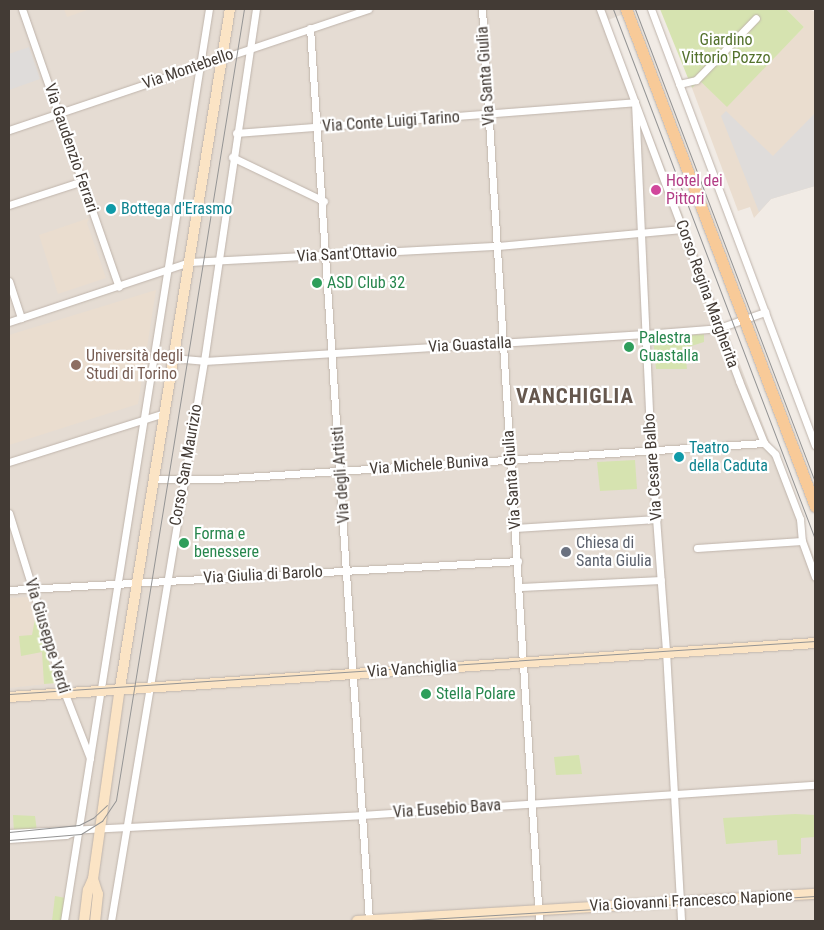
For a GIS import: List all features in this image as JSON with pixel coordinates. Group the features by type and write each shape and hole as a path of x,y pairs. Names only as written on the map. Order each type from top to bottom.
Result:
{"main road":[{"name":"Corso Regina Margherita","path":"626,9 815,506"}],"street":[{"name":"Via Gaudenzio Ferrari","path":"22,9 119,287"},
{"path":"64,921 142,419 168,270 209,9"},
{"name":"Corso San Maurizio","path":"84,921 88,890 93,879 119,689 230,9"},
{"name":"Corso San Maurizio","path":"110,921 204,360 232,157 256,9"},
{"name":"Via Montebello","path":"9,130 368,9"},
{"name":"Via Santa Giulia","path":"482,9 520,587 539,916"},
{"name":"Corso Regina Margherita","path":"600,9 764,443 775,454 800,519 802,541 815,577"},
{"path":"651,9 815,445"},
{"path":"679,84 696,80 756,18"},
{"name":"Via degli Artisti","path":"310,28 324,201 369,921"},
{"name":"Via Conte Luigi Tarino","path":"236,133 488,115 635,102"},
{"name":"Via Cesare Balbo","path":"635,102 651,451 666,653 681,921"},
{"path":"232,157 324,201"},
{"path":"9,205 82,181"},
{"name":"Via Sant'Ottavio","path":"9,322 119,287 189,262 498,246 682,230"},
{"path":"9,281 21,318"},
{"name":"Via Guastalla","path":"172,358 204,360 645,334 719,328 765,312"},
{"path":"9,462 164,412"},
{"name":"Via Michele Buniva","path":"153,479 183,480 341,471 764,443"},
{"name":"Via Giuseppe Verdi","path":"9,513 65,694 90,758"},
{"path":"515,528 657,520"},
{"path":"697,548 802,541"},
{"name":"Via Giulia di Barolo","path":"9,590 518,561"},
{"path":"520,587 661,580"},
{"name":"Via Vanchiglia","path":"9,697 100,692 354,672 815,643"},
{"name":"Via Eusebio Bava","path":"9,833 361,815 533,803 674,796 815,785"},
{"name":"Via Eusebio Bava","path":"9,839 66,835 78,830"},
{"name":"Corso San Maurizio","path":"93,879 98,894 95,921"},
{"name":"Via Giovanni Francesco Napione","path":"357,921 539,916 680,900 815,894"}],"shaded area":[{"path":"9,9 636,9 608,20 815,560 815,921 9,921"},
{"path":"64,9 90,9 67,17"},
{"path":"786,9 809,9 815,12 815,186 771,199 754,218 750,207 738,211 692,88 700,81 727,106 804,27"},
{"path":"29,47 40,79 9,90 9,54"},
{"path":"726,111 773,156 815,113 815,186 771,199 759,212 721,116"},
{"path":"89,218 87,223 106,278 58,294 39,235"},
{"name":"Università degli Studi di Torino","path":"156,290 138,404 9,445 9,335"},
{"path":"29,597 56,683 9,688 9,598"}],"green space":[{"name":"Giardino Vittorio Pozzo","path":"660,9 786,9 804,27 727,107 700,81 692,88"},
{"path":"704,334 704,342 685,348 687,369 656,369 653,338"},
{"path":"635,460 637,489 600,491 597,462"},
{"path":"35,619 56,683 44,684 42,652 21,656 19,636 32,635"},
{"path":"579,755 582,774 556,775 554,757"},
{"path":"795,814 815,815 815,837 801,838 801,854 778,855 777,840 726,844 723,818"},
{"path":"13,815 35,816 37,832 14,833"},
{"path":"55,896 66,898 63,921 52,921"}],"tram line":[{"path":"9,840 81,834 102,821 116,800 244,9"},
{"path":"613,9 815,539"},
{"path":"635,9 815,482"},
{"path":"9,694 815,641"},
{"path":"9,832 79,825 93,818 107,805"},
{"path":"394,921 815,896"}],"place":[{"name":"Hotel dei Pittori","path":"656,190"},
{"name":"Bottega d'Erasmo","path":"111,209"},
{"name":"ASD Club 32","path":"317,283"},
{"name":"Palestra Guastalla","path":"629,347"},
{"name":"Università degli Studi di Torino","path":"76,365"},
{"name":"Teatro della Caduta","path":"679,457"},
{"name":"Forma e benessere","path":"184,543"},
{"name":"Chiesa di Santa Giulia","path":"566,552"},
{"name":"Stella Polare","path":"426,694"}],"district":[{"name":"VANCHIGLIA","path":"575,396"}]}
